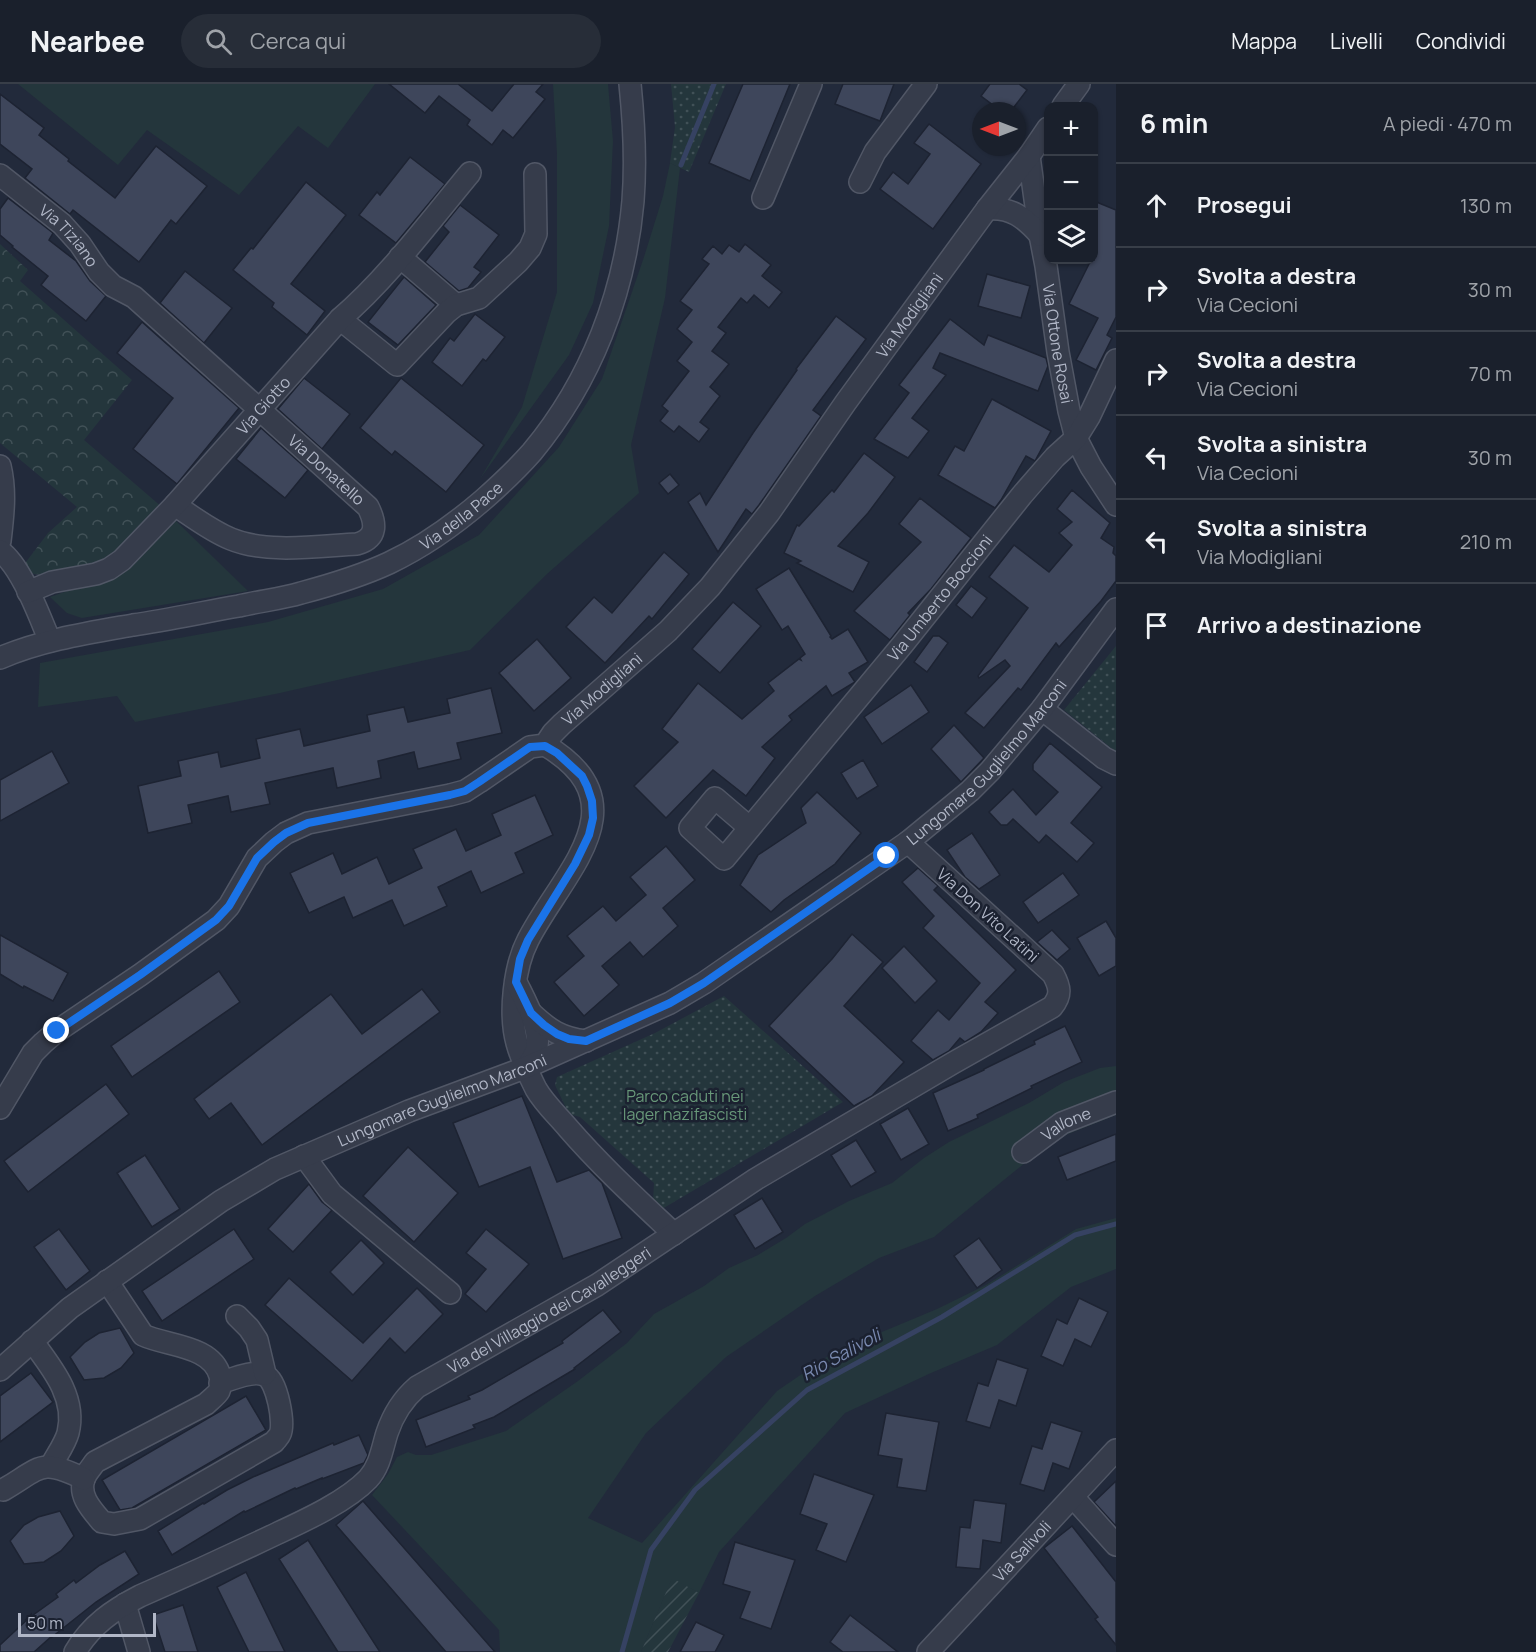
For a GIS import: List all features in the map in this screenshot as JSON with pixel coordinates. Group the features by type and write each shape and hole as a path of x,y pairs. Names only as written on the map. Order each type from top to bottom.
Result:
{"street":[{"name":"Via della Pace","path":"0,658 50,641 300,594 350,578 389,562 429,541 502,483 531,453 558,417 579,383 598,344 614,300 624,261 633,201 634,147 630,84"},
{"path":"763,198 811,84"},
{"path":"860,182 875,152 926,84"},
{"path":"1067,102 1079,84"},
{"name":"Via Modigliani","path":"545,746 558,729 668,631 710,587 769,513 846,402 1044,134"},
{"name":"Via Ottone Rosai","path":"1029,156 1058,352 1076,438 1091,467 1116,505"},
{"name":"Via Giotto","path":"28,592 52,582 109,570 122,560 175,505 340,319 355,307 400,257 470,173"},
{"path":"340,319 397,365 446,313 456,305 479,298 530,249 536,234 535,174"},
{"name":"Via Tiziano","path":"0,175 62,224 80,244 99,272 113,286 134,297"},
{"path":"987,209 1009,210 1029,223 1040,235"},
{"path":"400,257 456,305"},
{"name":"Via Donatello","path":"134,297 368,507 374,517 375,525 370,536 364,542 357,544 281,547 251,545 213,530 175,505"},
{"name":"Via Umberto Boccioni","path":"750,828 903,644 1022,495 1055,457 1076,438 1089,417 1116,360"},
{"path":"0,466 4,505 0,541"},
{"path":"0,551 15,567 50,641"},
{"name":"Lungomare Guglielmo Marconi","path":"0,1354 50,1324 221,1201 275,1170 409,1111 527,1067 670,1003 704,983 908,842 970,791 990,771 1042,709 1116,609"},
{"path":"1042,709 1104,758 1116,764"},
{"path":"0,1108 33,1053 43,1043 216,920 229,906 257,858 286,833 308,823 465,791 530,747 545,746 557,753 582,776 592,801 593,818 589,835 575,864 528,940 520,959 516,982 514,1025 517,1043 537,1090 546,1102 592,1156 674,1234"},
{"name":"Via Don Vito Latini","path":"908,842 1053,974 1059,984 1060,993"},
{"path":"516,982 531,1013 538,1042 527,1067"},
{"name":"Via del Villaggio dei Cavalleggeri","path":"75,1652 97,1623 125,1604 303,1521 350,1494 368,1479 376,1468 396,1413 405,1398 417,1388 597,1285 756,1179 1052,1007 1060,993"},
{"path":"531,1013 557,1034 569,1039 586,1041"},
{"name":"Vallone","path":"1023,1152 1062,1123 1116,1102"},
{"path":"304,1156 332,1194 450,1293"},
{"path":"107,1281 144,1335 177,1344 203,1356 218,1371 220,1383 219,1392 206,1404 95,1462 84,1479 83,1492 86,1503 102,1522 114,1524 140,1519 274,1442 280,1434 282,1422 271,1379 265,1374 256,1340 249,1328 237,1316"},
{"name":"Lungomare Guglielmo Marconi","path":"0,1370 50,1324"},
{"path":"32,1341 48,1363 68,1399 70,1418 68,1434 51,1466"},
{"path":"220,1383 254,1374 265,1374"},
{"name":"Via Salivoli","path":"928,1652 1116,1450"},
{"path":"3,1490 40,1467 51,1466 65,1469 84,1479"},
{"path":"1073,1497 1116,1545"},
{"path":"125,1604 139,1652"}],"green space":[{"path":"18,84 375,84 328,148 298,126 239,195 147,130 118,165"},
{"path":"553,84 608,84 613,141 609,226 593,303 569,355 480,479 522,407 557,292 557,154"},
{"path":"671,84 726,84 689,172 670,163 675,127"},
{"path":"670,163 689,172 680,168 665,298 631,445 639,493 547,574 470,650 280,693 135,722 117,696 38,707 40,663 268,622 383,589 479,535 559,447 602,379 644,257 663,196"},
{"path":"0,244 28,270 20,281 132,380 84,440 163,508 115,559 93,569 42,575 27,573 26,562 48,533 77,507 0,443"},
{"path":"176,521 248,591 82,618 67,613 50,597 110,580 135,562"},
{"path":"1116,646 1116,751 1115,751 1064,710"},
{"name":"Parco caduti nei lager nazifascisti","path":"724,996 843,1102 662,1209 653,1202 654,1183 580,1117 569,1114 555,1085 557,1077 655,1033"},
{"path":"1116,1066 1116,1115 1053,1140 934,1237 879,1258 815,1296 726,1357 646,1433 588,1518 642,1543 777,1391 834,1352 937,1309 986,1285 1076,1229 1116,1218 1116,1269 1071,1287 997,1345 845,1413 719,1552 699,1593 672,1579 641,1652 500,1652 499,1630 372,1495 388,1474 397,1457 408,1452 416,1455 431,1455 506,1431 578,1381 627,1343 654,1314 704,1286 729,1268 758,1255 805,1224 849,1201 892,1183 949,1142 1029,1103 1064,1082 1100,1068"},
{"path":"672,1578 699,1593 668,1652 641,1652"}],"building":[{"path":"389,84 458,84 492,111 514,84 543,84 536,92 545,99 513,138 503,130 492,145 467,125 470,120 439,96 425,113"},
{"path":"743,84 790,84 750,181 709,163"},
{"path":"843,84 894,84 880,121 835,104"},
{"path":"990,84 1019,84 1027,90 1018,102 989,102 981,96"},
{"path":"0,94 44,128 39,135 115,198 156,146 207,186 176,224 171,220 139,262 73,210 70,214 25,178 32,169 0,144"},
{"path":"929,124 981,164 933,229 880,189 893,172 908,184 930,154 914,143"},
{"path":"410,157 445,184 396,243 359,215 377,192 380,195"},
{"path":"306,182 346,215 291,284 325,311 307,335 272,307 274,303 233,270 251,248 253,249"},
{"path":"8,198 53,233 49,240 76,261 90,281 106,296 86,321 41,285 48,276 0,235 0,209"},
{"path":"1098,203 1116,210 1116,317 1107,335 1112,338 1096,370 1076,360 1098,318 1069,304 1089,264 1098,264"},
{"path":"460,205 499,235 474,267 481,272 468,288 459,291 425,262 449,232 443,226"},
{"path":"745,244 771,265 762,276 782,292 769,308 754,295 747,303 741,298 718,327 726,333 712,351 729,364 710,387 720,396 700,422 709,429 699,442 679,426 674,432 660,421 668,411 662,406 689,371 677,361 692,342 677,329 692,310 680,301 709,264 702,259 713,246 722,254 729,245 739,252"},
{"path":"185,271 232,308 204,343 160,303"},
{"path":"987,274 1030,286 1021,318 978,306"},
{"path":"404,277 436,305 398,345 368,322"},
{"path":"475,314 505,337 486,361 483,359 462,386 432,362 450,338 454,341"},
{"path":"836,316 866,339 813,410 821,416 759,505 752,514 746,509 718,552 688,502 700,493 706,505 796,369"},
{"path":"950,319 984,345 988,335 1046,358 1048,366 1038,391 940,353 933,368 946,375 912,418 929,431 908,458 874,439 909,393 899,385"},
{"path":"142,322 239,408 177,484 133,449 173,398 117,353"},
{"path":"304,378 350,414 322,449 278,409"},
{"path":"401,378 484,445 446,492 395,451 392,455 360,428"},
{"path":"992,399 1051,431 1035,461 1026,456 995,508 938,475 955,446 964,451"},
{"path":"261,428 308,470 285,498 236,459"},
{"path":"864,453 895,477 868,513 838,546 869,562 853,592 797,563 801,561 784,553 797,525 799,526 832,490 834,492"},
{"path":"670,474 679,485 668,494 659,483"},
{"path":"1072,490 1110,523 1101,538 1114,547 1116,581 1059,647 1056,643 1021,690 1018,688 984,728 965,713 1010,666 1005,660 979,678 978,676 1028,608 989,577 1014,545 1049,572 1072,545 1059,533 1072,522 1057,509"},
{"path":"920,498 971,538 931,589 908,613 910,615 890,640 854,611 921,542 899,524"},
{"path":"664,552 689,574 652,619 649,616 605,663 566,627 594,597 612,613"},
{"path":"789,568 830,637 832,639 848,629 868,662 849,673 855,682 832,696 826,686 789,716 792,720 762,747 775,758 746,796 713,770 666,818 634,786 678,742 662,729 698,683 742,719 774,691 768,683 799,659 801,660 800,658 805,654 788,626 782,630 756,589"},
{"path":"971,586 987,598 972,618 956,605"},
{"path":"733,602 761,626 720,673 692,649"},
{"path":"933,636 939,636 948,643 927,672 914,662"},
{"path":"537,639 571,678 534,711 499,673"},
{"path":"911,685 929,712 882,744 864,717"},
{"path":"491,688 502,733 457,743 461,759 418,769 414,752 378,761 381,778 337,788 333,768 265,783 270,804 231,812 228,796 188,805 192,823 148,833 138,786 181,776 178,761 218,752 221,767 260,758 256,739 300,729 304,746 370,731 367,715 404,707 408,722 450,713 447,699"},
{"path":"954,725 984,758 961,782 931,749"},
{"path":"1050,743 1102,787 1071,823 1094,843 1077,862 1046,835 1039,843 1013,819 1007,825 1001,825 989,812 1013,789 1036,815 1058,792 1033,770 1033,764"},
{"path":"52,751 69,783 0,821 0,780"},
{"path":"863,760 878,786 857,799 841,773"},
{"path":"817,792 861,833 835,864 771,912 740,885 758,855 806,823 801,808"},
{"path":"535,795 553,835 515,853 524,873 481,893 471,871 438,887 447,906 404,926 392,900 353,918 344,897 309,913 290,873 333,853 342,874 377,857 389,884 422,868 413,849 456,829 466,851 501,835 492,814"},
{"path":"972,833 1000,875 979,889 965,877 947,850"},
{"path":"666,846 695,880 663,908 678,926 643,957 630,942 602,966 619,985 584,1016 554,982 584,956 567,936 603,906 616,921 646,895 630,877"},
{"path":"918,868 938,886 934,890 1016,970 985,1002 998,1013 981,1032 965,1042 960,1038 949,1051 933,1060 911,1041 938,1010 949,1020 980,983 923,928 934,916 902,882"},
{"path":"1063,873 1079,895 1038,923 1023,902"},
{"path":"1106,921 1116,938 1116,966 1099,976 1077,938"},
{"path":"1052,930 1070,949 1057,960 1037,942"},
{"path":"852,934 883,962 844,1006 904,1062 872,1096 854,1106 769,1026 832,959"},
{"path":"0,935 68,973 53,1001 24,986 23,988 0,974"},
{"path":"904,946 937,981 915,1003 882,968"},
{"path":"219,971 240,1002 132,1077 111,1046"},
{"path":"422,989 440,1012 262,1145 231,1103 209,1119 194,1099 331,994 362,1034"},
{"path":"1065,1026 1082,1062 977,1115 978,1118 948,1131 933,1093 984,1070"},
{"path":"106,1084 129,1114 28,1192 4,1161"},
{"path":"522,1096 557,1182 589,1170 602,1183 622,1238 563,1259 530,1167 479,1187 453,1123"},
{"path":"908,1108 929,1144 901,1160 880,1124"},
{"path":"1116,1134 1116,1161 1067,1180 1058,1157"},
{"path":"856,1140 876,1172 851,1187 831,1155"},
{"path":"408,1147 458,1193 414,1242 363,1196"},
{"path":"145,1155 180,1209 152,1227 117,1173"},
{"path":"309,1184 322,1202 332,1210 293,1252 268,1229"},
{"path":"762,1198 783,1232 755,1249 734,1215"},
{"path":"59,1229 90,1271 66,1290 34,1247"},
{"path":"234,1229 254,1259 162,1321 142,1291"},
{"path":"486,1229 529,1264 486,1312 465,1294 486,1269 466,1253"},
{"path":"979,1238 1002,1270 977,1288 954,1256"},
{"path":"361,1240 384,1263 353,1295 330,1272"},
{"path":"289,1278 363,1343 417,1288 443,1314 405,1353 390,1338 352,1381 265,1305"},
{"path":"1079,1298 1108,1312 1091,1347 1075,1339 1063,1366 1041,1356 1057,1319 1067,1324"},
{"path":"603,1310 621,1332 575,1369 494,1417 473,1425 475,1428 426,1447 416,1420 470,1399 468,1396 563,1343 562,1341"},
{"path":"120,1328 134,1353 121,1368 104,1378 84,1380 70,1357 85,1342 99,1333"},
{"path":"997,1359 1028,1369 1016,1406 999,1400 990,1428 966,1421 978,1383 988,1386"},
{"path":"31,1373 53,1402 0,1442 0,1396"},
{"path":"246,1396 266,1430 132,1508 120,1510 102,1480"},
{"path":"886,1413 939,1422 926,1491 897,1487 902,1459 878,1455"},
{"path":"1051,1422 1082,1432 1069,1469 1053,1463 1044,1491 1020,1484 1032,1446 1042,1449"},
{"path":"359,1435 368,1455 364,1463 295,1488 244,1511 172,1555 158,1531 203,1503 253,1477 333,1443 334,1445"},
{"path":"814,1474 874,1495 846,1562 816,1550 827,1524 800,1514"},
{"path":"1116,1481 1116,1526 1094,1502"},
{"path":"974,1500 1006,1504 1001,1543 983,1540 980,1569 956,1567 960,1527 970,1528"},
{"path":"363,1501 495,1652 446,1652 336,1525"},
{"path":"60,1511 74,1536 61,1551 44,1562 24,1564 10,1541 24,1525 38,1517"},
{"path":"1072,1526 1116,1582 1116,1645 1095,1619 1098,1617 1044,1548"},
{"path":"308,1540 380,1652 338,1652 279,1559"},
{"path":"735,1542 795,1560 771,1629 740,1618 750,1592 723,1584"},
{"path":"125,1551 139,1574 96,1602 34,1652 0,1652 0,1645 29,1618 58,1597 56,1594 74,1580 76,1583 100,1565"},
{"path":"246,1572 285,1652 249,1652 217,1587"},
{"path":"183,1605 198,1652 165,1652 153,1615"},
{"path":"850,1615 898,1652 843,1652 830,1642"},
{"path":"696,1622 724,1635 715,1652 680,1652"}],"waterway":[{"path":"681,165 714,84"},
{"name":"Rio Salivoli","path":"622,1652 651,1550 695,1490 807,1390 942,1317 1075,1235 1116,1224"}],"route":[{"path":"57,1031 216,920 242,887 257,858 286,833 308,823 465,791 530,747 545,746 557,753 582,776 592,801 593,818 589,835 575,864 528,940 520,959 516,982 531,1013 557,1034 569,1039 586,1041 670,1003 704,983 887,856"}]}
